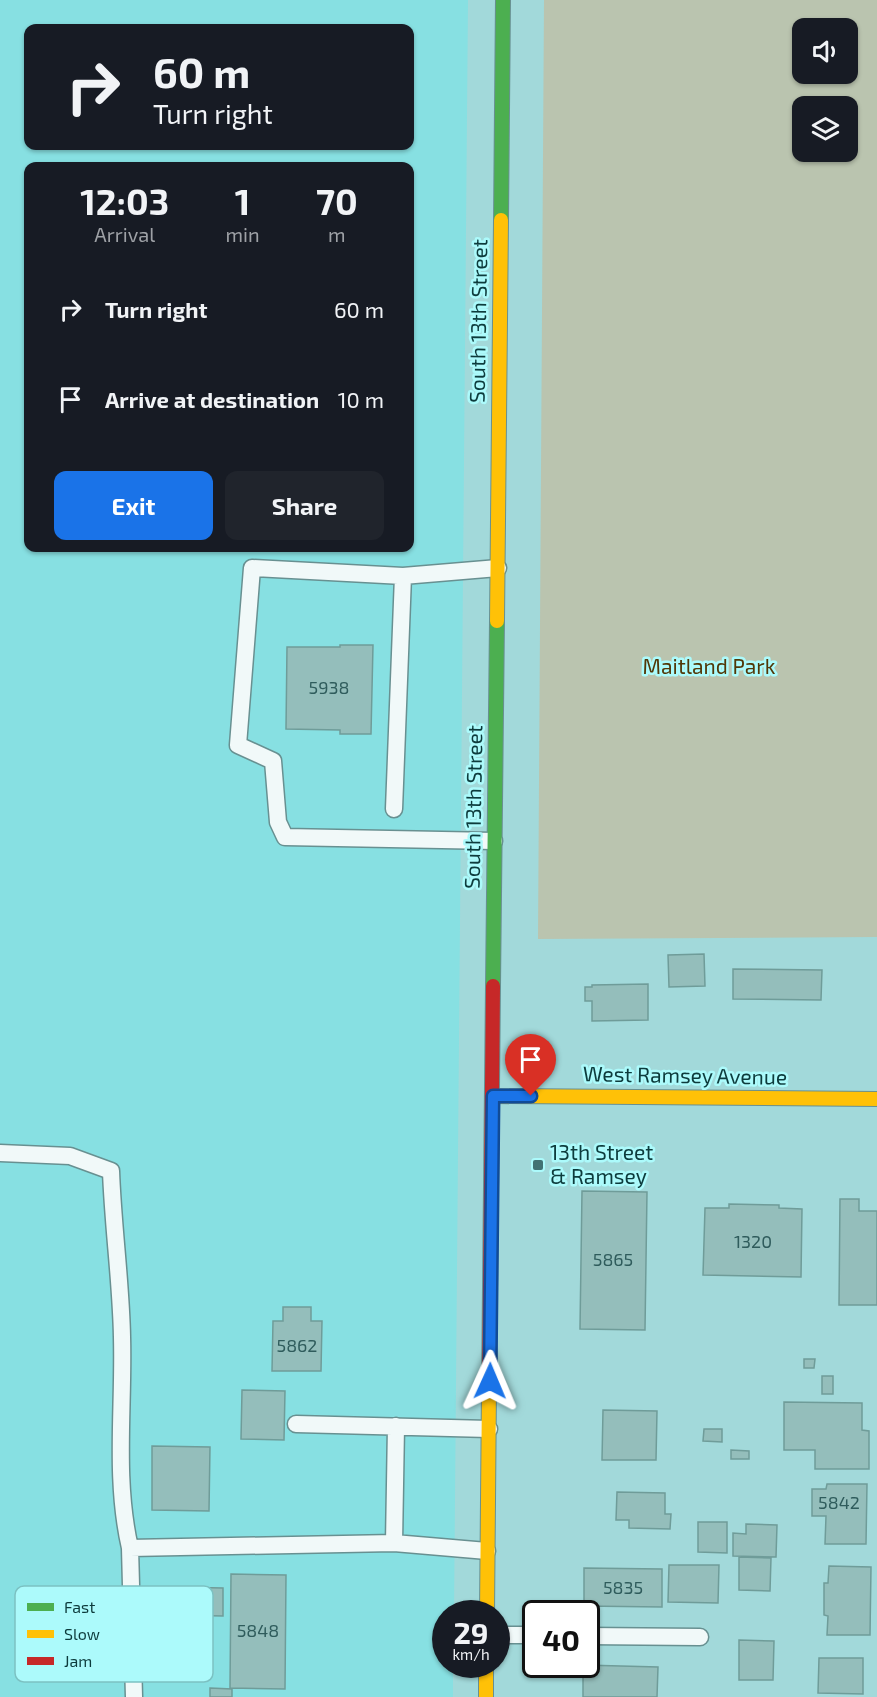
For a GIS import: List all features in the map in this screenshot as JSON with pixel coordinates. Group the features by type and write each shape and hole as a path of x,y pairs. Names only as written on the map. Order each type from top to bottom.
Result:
{"street":[{"name":"South 13th Street","path":"487,1600 503,0"},
{"name":"West Ramsey Avenue","path":"493,1096 877,1099"},
{"path":"486,1678 486,1697"}],"lane":[{"path":"494,841 285,837 278,822 273,761 238,745 252,568 403,576 498,568"},
{"path":"394,809 403,576"},
{"path":"0,1153 70,1156 111,1171 122,1336 119,1458 125,1525 130,1548 131,1586"},
{"path":"296,1424 489,1429"},
{"path":"394,1542 396,1426"},
{"path":"130,1548 394,1542 487,1551"},
{"path":"600,1636 700,1637"},
{"path":"134,1682 134,1697"}],"shaded area":[{"path":"0,0 468,0 454,1600 432,1600 432,1678 453,1678 453,1697 0,1697"}],"green space":[{"name":"Maitland Park","path":"544,0 877,0 877,937 538,939"}],"building":[{"path":"340,645 373,645 371,734 340,734 340,730 286,729 287,647 340,647"},
{"path":"704,954 705,986 669,987 668,955"},
{"path":"733,969 822,970 821,1000 733,999"},
{"path":"648,984 648,1020 592,1021 592,1001 585,1001 585,987"},
{"path":"582,1191 647,1192 645,1330 580,1329"},
{"path":"840,1199 859,1199 859,1211 877,1211 877,1305 839,1305"},
{"path":"729,1204 779,1205 779,1208 802,1209 801,1277 703,1275 705,1208 729,1208"},
{"path":"283,1307 311,1307 311,1321 322,1321 321,1371 272,1371 273,1321 283,1321"},
{"path":"804,1359 815,1359 814,1368 804,1368"},
{"path":"822,1376 833,1376 833,1394 822,1394"},
{"path":"242,1390 285,1391 284,1440 241,1439"},
{"path":"784,1402 862,1403 862,1430 869,1431 869,1469 815,1469 815,1450 784,1450"},
{"path":"603,1410 657,1411 656,1460 602,1460"},
{"path":"704,1429 722,1429 722,1442 703,1441"},
{"path":"152,1446 210,1447 209,1511 152,1510"},
{"path":"731,1450 749,1451 749,1459 731,1459"},
{"path":"827,1484 867,1484 866,1544 825,1544 826,1516 812,1516 812,1489 826,1489"},
{"path":"617,1492 665,1493 665,1514 671,1514 670,1529 629,1528 629,1520 616,1520"},
{"path":"698,1522 727,1522 727,1553 698,1552"},
{"path":"746,1524 777,1525 776,1557 733,1556 733,1533 746,1534"},
{"path":"739,1557 771,1558 770,1591 739,1590"},
{"path":"669,1565 719,1565 718,1603 668,1602"},
{"path":"829,1566 871,1567 870,1635 827,1635 828,1616 824,1615 824,1583 828,1583"},
{"path":"584,1568 662,1569 662,1607 600,1606 600,1600 584,1600"},
{"path":"231,1574 286,1575 285,1689 230,1688"},
{"path":"213,1588 223,1588 223,1616 213,1616"},
{"path":"739,1640 774,1641 773,1680 739,1680"},
{"path":"819,1658 863,1658 863,1694 818,1693"},
{"path":"600,1665 658,1667 657,1697 583,1697 583,1678 600,1678"},
{"path":"210,1688 232,1689 232,1697 210,1697"}],"traffic: fast":[{"path":"501,220 503,0"},
{"path":"493,986 497,621"}],"traffic: slow":[{"path":"497,621 501,220"},
{"path":"493,1096 877,1099"},
{"path":"487,1600 489,1388"},
{"path":"486,1678 486,1697"}],"traffic: jam":[{"path":"489,1388 493,986"}],"place":[{"name":"13th Street & Ramsey","path":"538,1165"}],"route":[{"path":"490,1381 493,1096 531,1096"}]}
